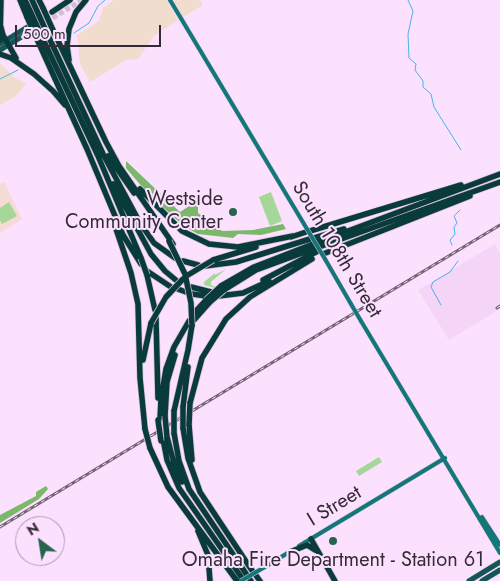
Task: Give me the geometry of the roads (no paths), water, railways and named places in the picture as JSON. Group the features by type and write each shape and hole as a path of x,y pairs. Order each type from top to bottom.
{"highway":[{"path":"0,0 0,24 4,42 23,66"},
{"path":"20,0 35,13"},
{"path":"25,0 35,13 98,156 147,273 155,310"},
{"path":"32,0 35,13 44,33 143,229 162,249 179,259 202,266 318,248 390,218 500,183"},
{"path":"35,13 39,0"},
{"path":"50,14 71,0"},
{"path":"79,88 68,56 67,40 73,18 86,0"},
{"path":"44,33 79,88 113,154 170,241 179,259 189,291 191,322 191,340 183,407 192,471 212,511 259,581"},
{"path":"44,33 75,122 102,188 126,242 141,261"},
{"path":"0,54 23,66 53,91 75,122"},
{"path":"92,130 116,169 170,241"},
{"path":"113,154 156,207 182,231 196,239 216,246 230,247 293,236"},
{"path":"98,156 151,254 164,271 183,280"},
{"path":"223,289 252,285 318,248 500,174"},
{"path":"141,397 144,352 151,323 162,302 183,280 213,260 473,181 486,180"},
{"path":"161,418 161,399 166,369 174,347 208,297 223,289 254,266 318,248 500,183"},
{"path":"102,188 131,273 138,304 141,397 145,429 150,448 164,480 204,543 209,566 208,581"},
{"path":"186,427 192,388 202,358 226,320 245,301 312,259 318,248"},
{"path":"219,296 252,289 312,259"},
{"path":"147,273 173,288 208,297"},
{"path":"156,318 161,418 167,460 187,501 240,580"},
{"path":"191,340 174,411 174,433 177,454 184,478 218,533"},
{"path":"164,439 183,483 251,581"},
{"path":"179,502 240,580"},
{"path":"311,539 335,581"},
{"path":"290,552 307,546 317,552"}],"main road":[{"name":"South 108th Street","path":"170,0 500,552"},
{"path":"0,50 4,42 30,29"},
{"name":"I Street","path":"240,580 290,552 445,458"},
{"name":"South 108th Street","path":"478,514 500,545"},
{"path":"469,581 500,562"},
{"path":"482,581 500,570"}],"waterway":[{"path":"74,33 89,23 98,6 105,0"},
{"path":"408,0 413,11 408,34 409,58 416,64 415,70 423,81 423,87 431,94 434,107 461,150"},
{"path":"0,79 18,70"},
{"path":"452,245 450,240 455,234 454,227 457,223 454,216 460,210"},
{"path":"441,305 431,287 433,282 450,272 458,261"}],"tunnel":[{"path":"40,26 82,0"}],"railway":[{"path":"0,527 500,225"}],"place":[{"name":"Westside Community Center","path":"233,212"},
{"name":"Omaha Fire Department - Station 61","path":"333,541"}]}
